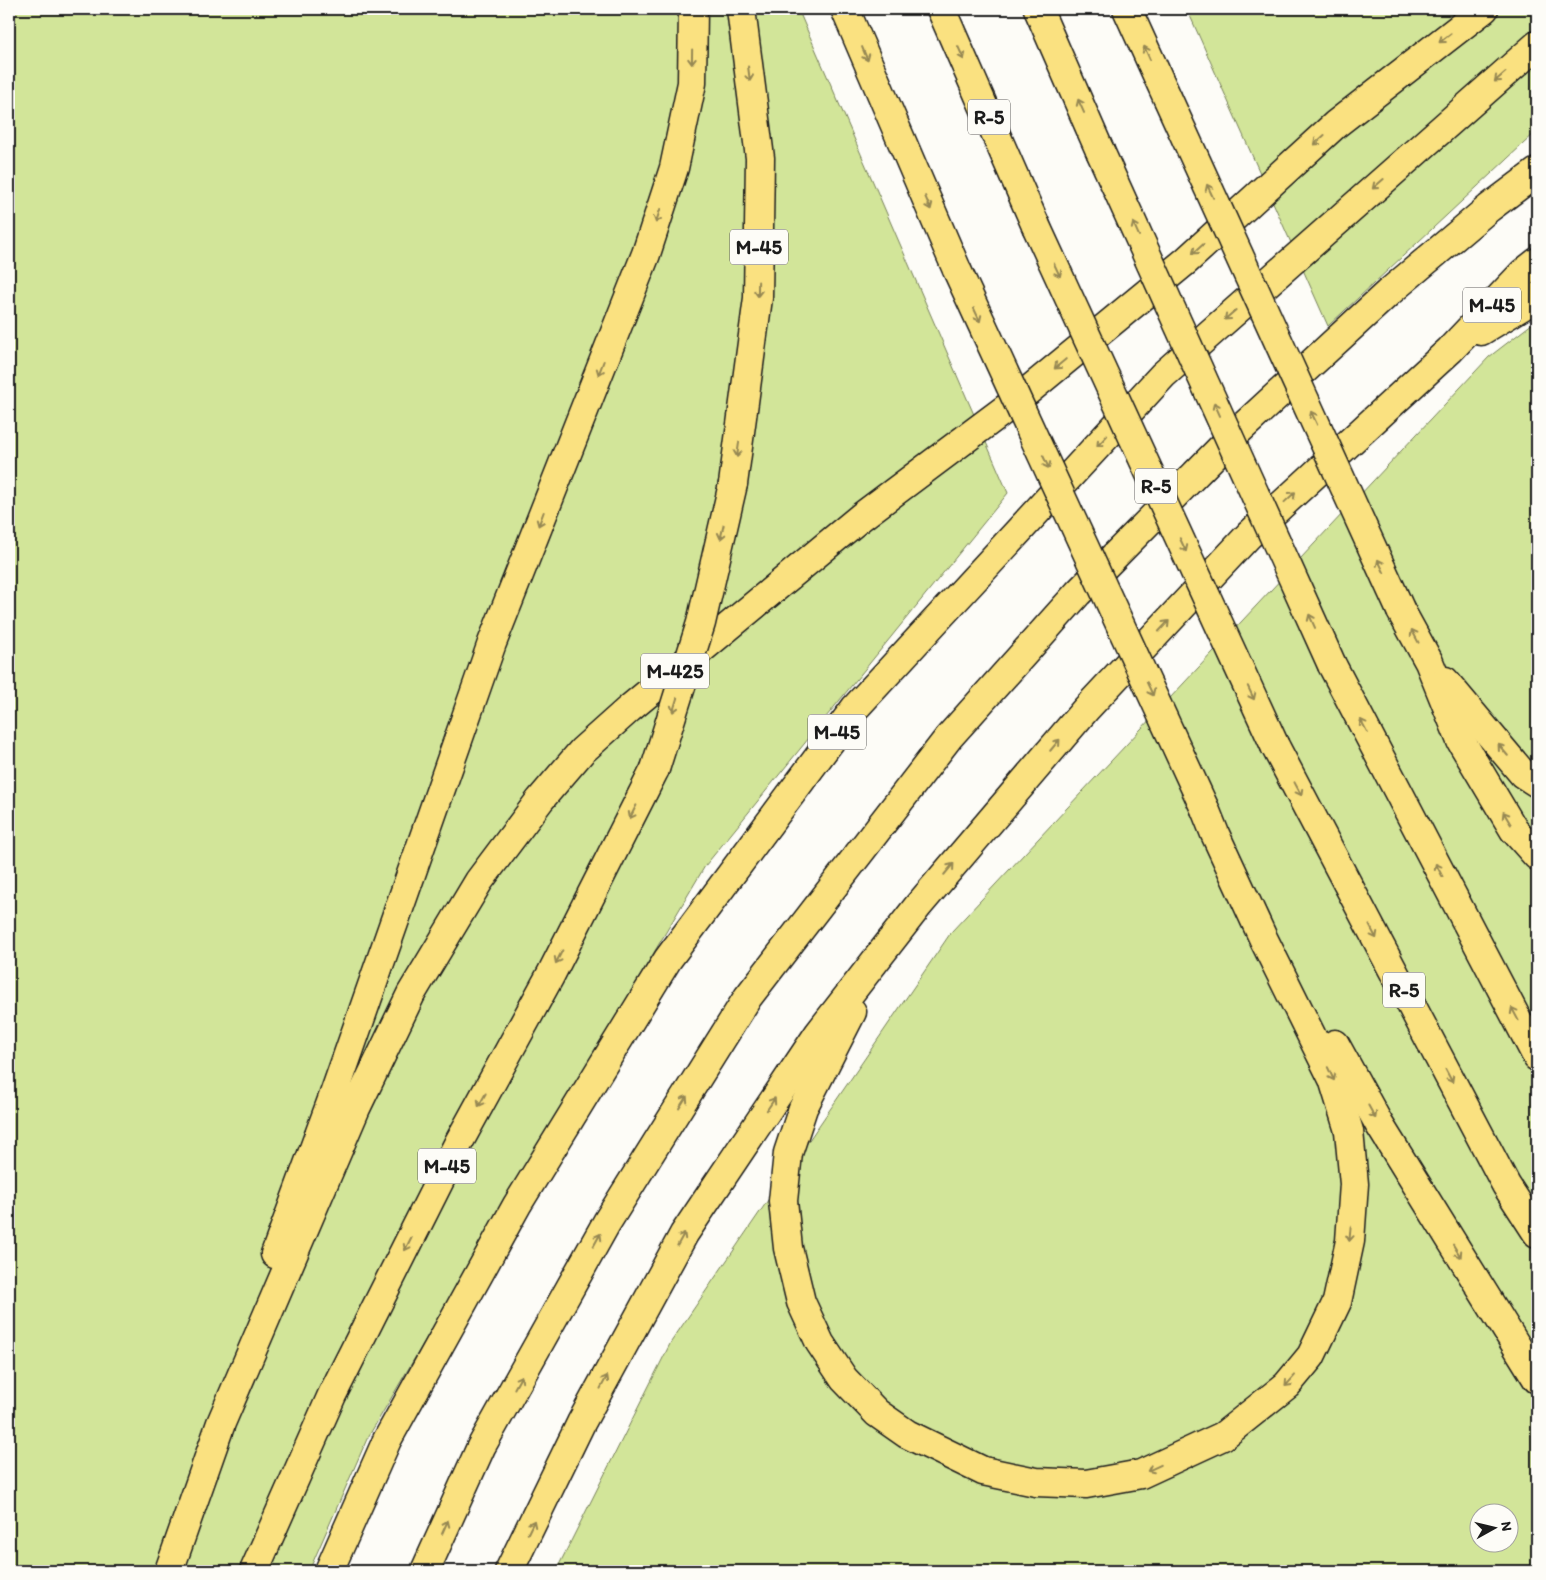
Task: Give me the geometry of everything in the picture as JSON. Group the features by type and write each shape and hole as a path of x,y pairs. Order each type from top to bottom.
{"highway":[{"name":"M-425","path":"169,1571 221,1423 278,1244 332,1097 492,643 646,254 674,168 692,83 693,9"},
{"name":"M-45","path":"254,1571 332,1394 459,1142 550,976 655,769 701,624 733,484 758,298 760,158 741,9"},
{"path":"845,9 957,270 1264,940 1334,1079 1349,1131 1354,1184 1350,1241 1337,1302 1311,1356 1287,1385 1223,1436 1141,1474 1086,1484 1036,1482 983,1471 907,1434 877,1413 844,1379 820,1343 800,1302 788,1248 783,1201 788,1154 802,1108 844,1025 918,906"},
{"name":"R-5","path":"941,9 1036,226 1275,746 1506,1185 1537,1232"},
{"path":"1038,9 1332,665 1537,1057"},
{"path":"1127,9 1401,611 1429,662 1461,741 1514,830 1537,856"},
{"name":"M-425","path":"221,1423 356,1108 411,994 479,881 540,800 582,751 629,709 861,517 1012,404 1186,261 1336,124 1484,9"},
{"name":"M-45","path":"329,1571 387,1440 517,1205 668,959 855,708 1163,375 1537,45"},
{"path":"425,1571 481,1446 612,1214 748,997 949,737 1078,593 1235,434 1388,293 1490,208 1537,172"},
{"name":"M-45","path":"509,1571 582,1423 684,1234 819,1033 918,906 1086,709 1249,535 1450,350 1523,273 1537,262"},
{"path":"1450,350 1537,297"},
{"path":"1429,662 1523,774 1537,783"},
{"path":"1205,809 1220,832 1379,1124 1537,1378"}],"green space":[{"path":"9,9 798,9 1008,493 705,866 367,1439 309,1571 9,1571"},
{"path":"1187,9 1537,9 1537,131 1328,326"},
{"path":"1537,320 1537,1571 556,1571 671,1342 952,931 1489,357"}]}
